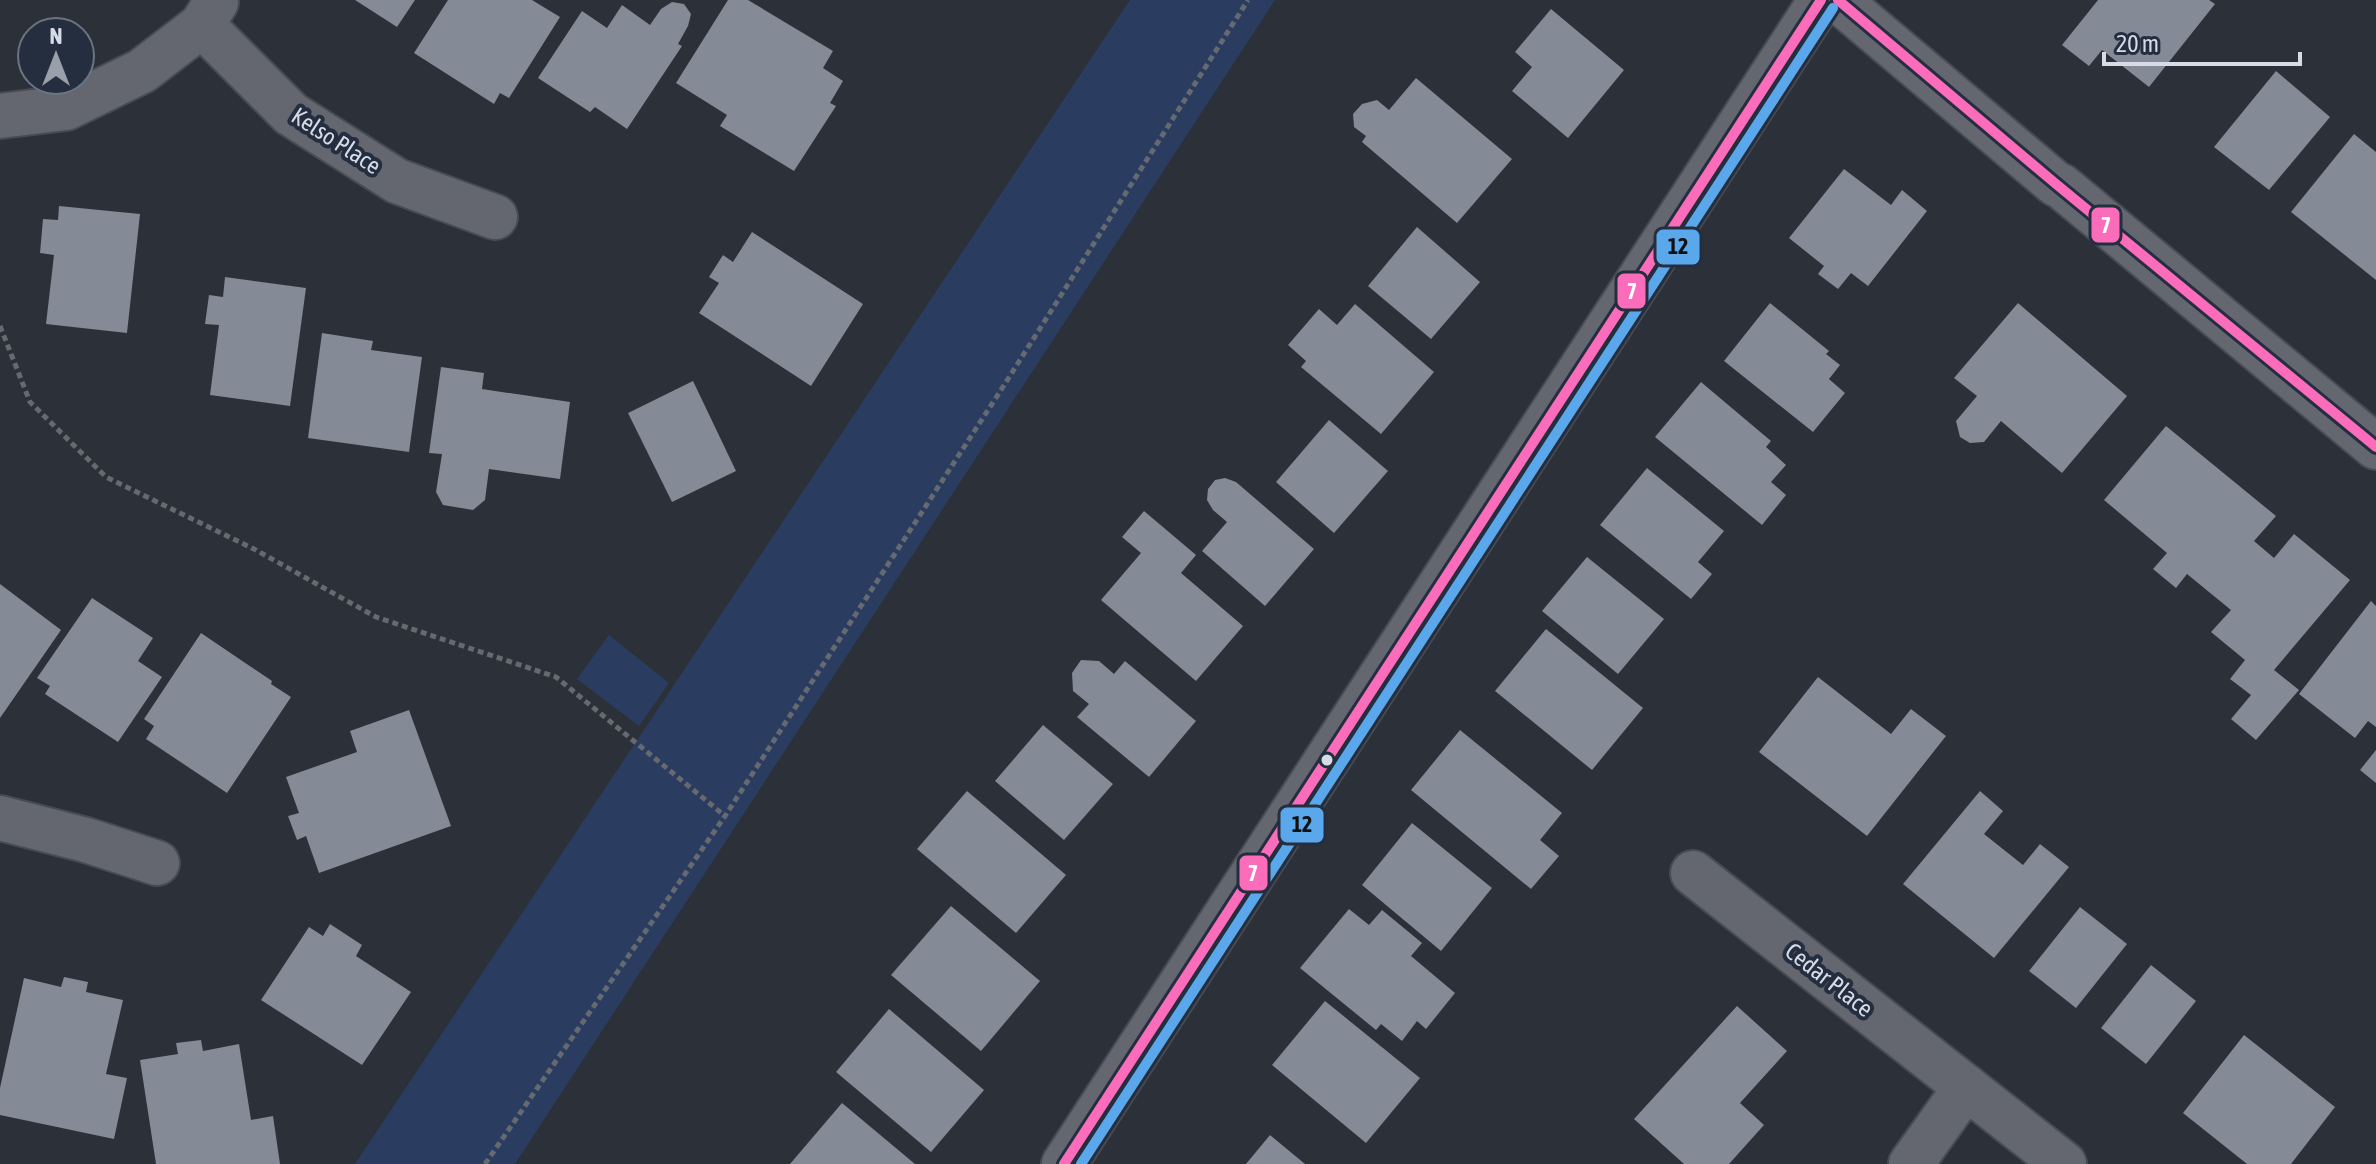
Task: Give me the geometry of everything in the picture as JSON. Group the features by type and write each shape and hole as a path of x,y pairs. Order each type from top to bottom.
{"street":[{"path":"1064,1164 1821,0"},
{"path":"1838,0 2376,447"},
{"path":"0,116 66,108 142,71 209,13"},
{"name":"Kelso Place","path":"209,13 291,114 397,181 495,217"},
{"path":"0,818 86,840 157,863"},
{"name":"Cedar Place","path":"1693,873 2064,1164"},
{"path":"1911,1164 1966,1087"}],"path":[{"path":"485,1164 725,816 1248,0"},
{"path":"0,326 30,402 106,477 254,549 376,617 556,677 725,816"}],"shaded area":[{"path":"1130,0 1275,0 515,1164 355,1164"},
{"path":"609,635 669,683 639,726 577,679"}],"building":[{"path":"355,0 415,0 397,27"},
{"path":"448,0 532,0 560,17 509,98 500,93 494,104 414,53"},
{"path":"728,0 748,0 833,51 823,68 843,81 830,103 836,106 794,171 720,126 727,115 676,83"},
{"path":"2098,0 2209,0 2215,4 2149,87 2102,50 2089,66 2062,45"},
{"path":"672,2 684,4 691,14 678,44 682,46 627,129 595,107 590,112 538,78 582,11 607,28 622,5 650,25 661,9"},
{"path":"1551,9 1624,70 1568,138 1512,91 1532,67 1515,52"},
{"path":"2276,71 2330,117 2269,190 2214,147"},
{"path":"1416,78 1512,159 1457,223 1362,142 1366,136 1354,127 1353,114 1362,104 1377,100 1389,110"},
{"path":"2354,134 2376,152 2376,280 2291,212"},
{"path":"1844,169 1891,205 1902,190 1927,211 1868,286 1851,273 1838,289 1818,274 1824,266 1789,238"},
{"path":"59,206 140,214 127,333 46,324 54,255 40,253 43,219 58,220"},
{"path":"1417,227 1480,282 1431,339 1368,286"},
{"path":"752,232 863,304 811,386 699,313 719,283 709,277 723,255 733,262"},
{"path":"225,277 306,288 290,406 210,395 219,325 205,324 209,295 223,297"},
{"path":"1770,303 1829,351 1826,354 1840,365 1829,379 1845,393 1813,432 1724,361"},
{"path":"2018,303 2127,396 2062,473 2001,421 1984,442 1970,443 1960,437 1956,421 1977,396 1954,378"},
{"path":"1355,304 1434,372 1381,434 1301,367 1306,361 1288,345 1319,309 1337,325"},
{"path":"322,333 373,341 371,350 422,357 409,452 308,438"},
{"path":"441,367 484,373 482,389 570,402 560,479 489,469 485,500 473,510 443,505 436,492 442,454 429,453"},
{"path":"693,381 736,471 672,502 628,413"},
{"path":"1701,382 1771,441 1766,447 1786,465 1771,482 1786,495 1762,525 1655,437"},
{"path":"1329,420 1388,471 1334,533 1276,482"},
{"path":"2166,426 2276,516 2254,541 2274,558 2294,534 2350,580 2274,670 2299,690 2256,740 2231,719 2251,695 2230,679 2245,660 2211,632 2231,610 2187,574 2176,588 2153,569 2167,553 2104,500"},
{"path":"1647,468 1724,531 1698,562 1712,574 1691,599 1600,525"},
{"path":"1225,478 1236,482 1314,549 1265,606 1202,551 1227,522 1207,500 1208,489 1215,480"},
{"path":"1144,511 1196,555 1181,573 1243,626 1196,681 1101,600 1141,553 1122,537"},
{"path":"1587,557 1664,619 1618,674 1542,611"},
{"path":"0,584 61,630 0,718"},
{"path":"92,598 153,638 138,661 162,677 118,742 45,694 50,686 37,678"},
{"path":"2371,601 2376,606 2376,727 2368,721 2355,738 2299,694"},
{"path":"1546,629 1643,708 1592,770 1495,691"},
{"path":"201,633 291,697 227,793 146,739 154,726 144,719"},
{"path":"1081,660 1099,661 1114,674 1125,661 1196,721 1149,777 1077,717 1089,704 1073,691 1072,673"},
{"path":"1818,677 1891,734 1911,709 1946,736 1867,836 1759,752"},
{"path":"409,710 451,826 319,873 306,836 297,840 288,816 299,813 286,777 357,752 350,731"},
{"path":"1043,725 1113,784 1064,840 995,781"},
{"path":"1460,730 1562,813 1540,840 1559,856 1531,889 1411,790"},
{"path":"2376,750 2376,783 2360,770"},
{"path":"967,791 1066,875 1016,933 917,849"},
{"path":"1980,791 2003,811 1984,834 2023,865 2040,844 2069,867 1994,958 1903,884"},
{"path":"1412,823 1492,888 1441,951 1362,885"},
{"path":"951,906 1040,981 981,1051 891,975"},
{"path":"2080,907 2127,944 2076,1008 2029,971"},
{"path":"1349,909 1369,925 1382,910 1422,943 1411,956 1455,993 1426,1029 1417,1021 1402,1041 1381,1024 1376,1030 1300,968"},
{"path":"330,924 362,945 356,956 411,992 362,1065 261,1000 309,927 323,936"},
{"path":"2151,965 2196,1001 2146,1064 2101,1028"},
{"path":"64,977 88,982 86,992 123,1000 106,1074 127,1078 114,1139 0,1115 0,1088 24,978 61,987"},
{"path":"1325,1001 1420,1078 1366,1143 1272,1065"},
{"path":"1737,1006 1787,1051 1740,1103 1764,1125 1729,1164 1684,1164 1634,1119"},
{"path":"889,1009 984,1090 931,1152 836,1072"},
{"path":"2244,1035 2335,1107 2291,1164 2247,1164 2183,1113"},
{"path":"201,1040 203,1051 239,1044 251,1120 273,1116 280,1164 156,1164 140,1060 178,1054 176,1043"},
{"path":"842,1103 915,1164 790,1164"},
{"path":"1270,1135 1305,1164 1246,1164"}],"transit line":[{"name":"7","path":"1064,1164 1821,0"},
{"name":"7","path":"1838,0 2376,447"},
{"name":"12","path":"1081,1164 1833,8"}]}
